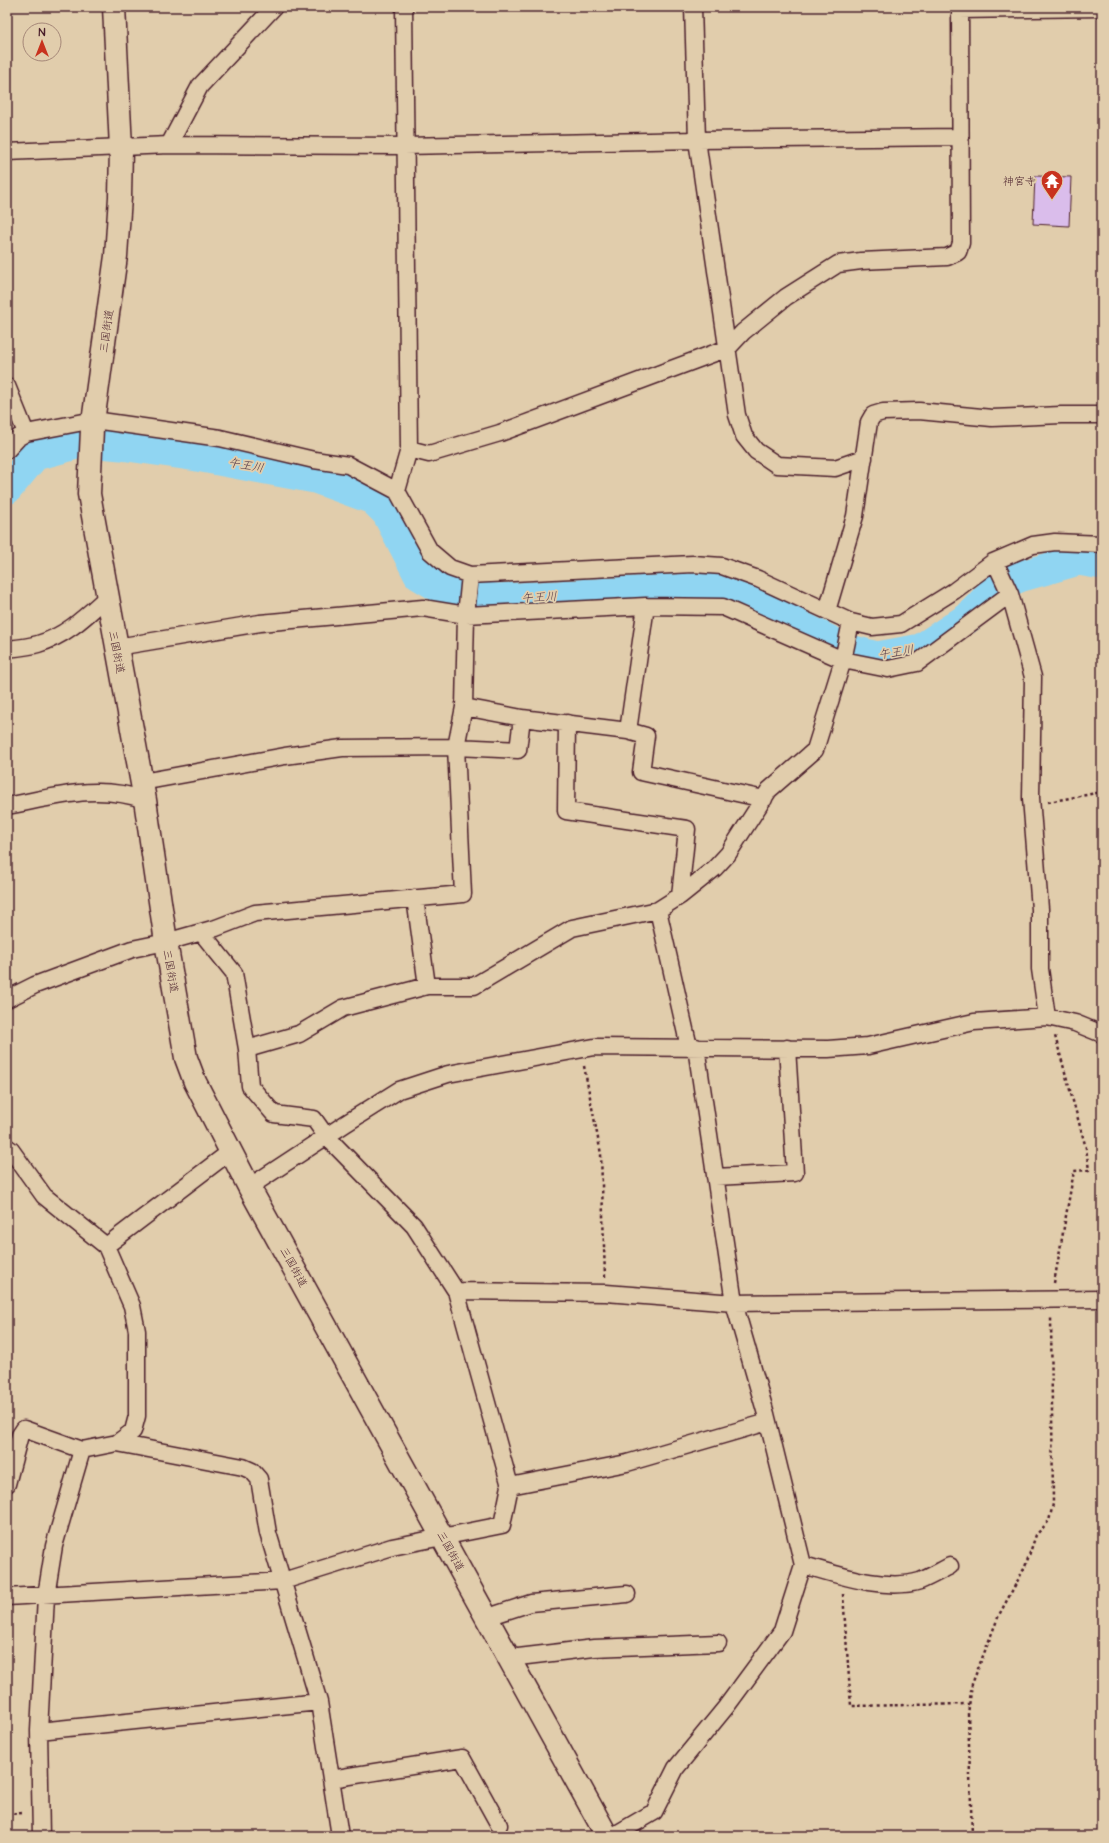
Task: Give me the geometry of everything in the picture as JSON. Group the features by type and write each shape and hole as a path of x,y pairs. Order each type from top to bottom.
{"street":[{"name":"三国街道","path":"114,7 121,148 116,256 93,424 89,494 116,647 144,791 166,942 186,1058 195,1082 250,1187 607,1836"},
{"path":"169,145 200,86 274,7"},
{"path":"397,490 408,449 404,146 404,7"},
{"path":"693,7 697,140 737,415 744,436 756,451 777,465 835,468 864,458"},
{"path":"408,449 429,454 500,433 728,348 743,332 786,297 838,264 860,261 947,257 958,252 961,243 960,9 1102,8"},
{"path":"7,152 169,145 404,146 697,140 960,137"},
{"path":"7,386 26,432"},
{"path":"827,611 855,516 869,422 872,415 883,412 919,411 992,418 1061,414 1102,415"},
{"path":"7,450 26,432 93,424 220,438 314,460 348,464 397,490 430,551 450,568 469,578 693,564 722,566 758,579 827,611 850,626 872,627 901,624 995,564 1032,545 1055,542 1102,544"},
{"path":"995,564 1010,594 1032,678 1032,806 1040,909 1040,969 1049,1018"},
{"path":"7,1000 35,985 132,949 166,942 202,932 256,913 463,894 456,747 464,707 466,615 469,578"},
{"path":"116,647 260,623 423,608 466,615 646,606 723,607 842,660 888,669 917,664 1010,594"},
{"path":"7,649 38,644 63,633 78,623 107,597"},
{"path":"628,731 646,606"},
{"path":"247,1049 299,1034 343,1008 428,986 474,986 572,928 658,910 680,896 715,868 728,854 769,790 815,750 842,660 850,626"},
{"path":"464,707 522,718 628,731 646,736 642,772 764,799"},
{"path":"7,806 75,793 94,791 144,791 285,756 342,748 456,747 518,750 522,718"},
{"path":"567,724 566,812 687,829 680,896"},
{"path":"414,898 428,986"},
{"path":"613,1836 654,1812 676,1768 726,1707 782,1631 803,1565 768,1422 734,1303 693,1047 658,910"},
{"path":"7,1597 46,1596 283,1581 392,1547 502,1525 510,1486 456,1290 414,1226 326,1136 314,1119 274,1114 250,1086 247,1049 234,973 202,932"},
{"path":"250,1187 326,1136 399,1090 448,1074 581,1049 594,1047 693,1047 828,1049 868,1046 974,1022 1049,1018 1075,1023 1102,1034"},
{"path":"715,1177 795,1173 787,1048"},
{"path":"7,1147 11,1150 44,1196 106,1246 132,1306 137,1331 137,1416 133,1431 117,1443"},
{"path":"106,1246 231,1151"},
{"path":"456,1290 606,1293 734,1303 1102,1299"},
{"path":"510,1486 627,1463 768,1422"},
{"path":"7,1484 20,1435 24,1429 82,1450 117,1443 243,1467 252,1471 259,1479 268,1533 319,1702 340,1836"},
{"path":"41,1836 39,1731 46,1596 54,1546 82,1450"},
{"path":"803,1565 868,1583 903,1583 919,1581 950,1566"},
{"path":"488,1618 531,1603 627,1594"},
{"path":"510,1658 594,1648 718,1643"},
{"path":"39,1731 319,1702"},
{"path":"331,1779 462,1758 499,1825"}],"path":[{"path":"1032,806 1102,792"},
{"path":"972,1836 968,1714 972,1684 999,1615 1025,1567 1036,1535 1049,1521 1053,1504 1051,1300 1074,1171 1089,1170 1086,1148 1049,1018"},
{"path":"581,1049 601,1154 606,1293"},
{"path":"841,1576 845,1607 851,1706 969,1704"}],"building":[{"name":"神宮寺","path":"1035,176 1071,177 1069,226 1033,224"}],"waterway":[{"name":"午王川","path":"7,489 35,455 80,443 121,445 197,456 315,478 373,499 387,513 419,575 448,594 497,599 710,588 765,608 846,649 877,657 921,649 968,618 998,586 1022,576 1078,560 1102,564"}],"place":[{"name":"神宮寺","path":"1052,200"}]}
